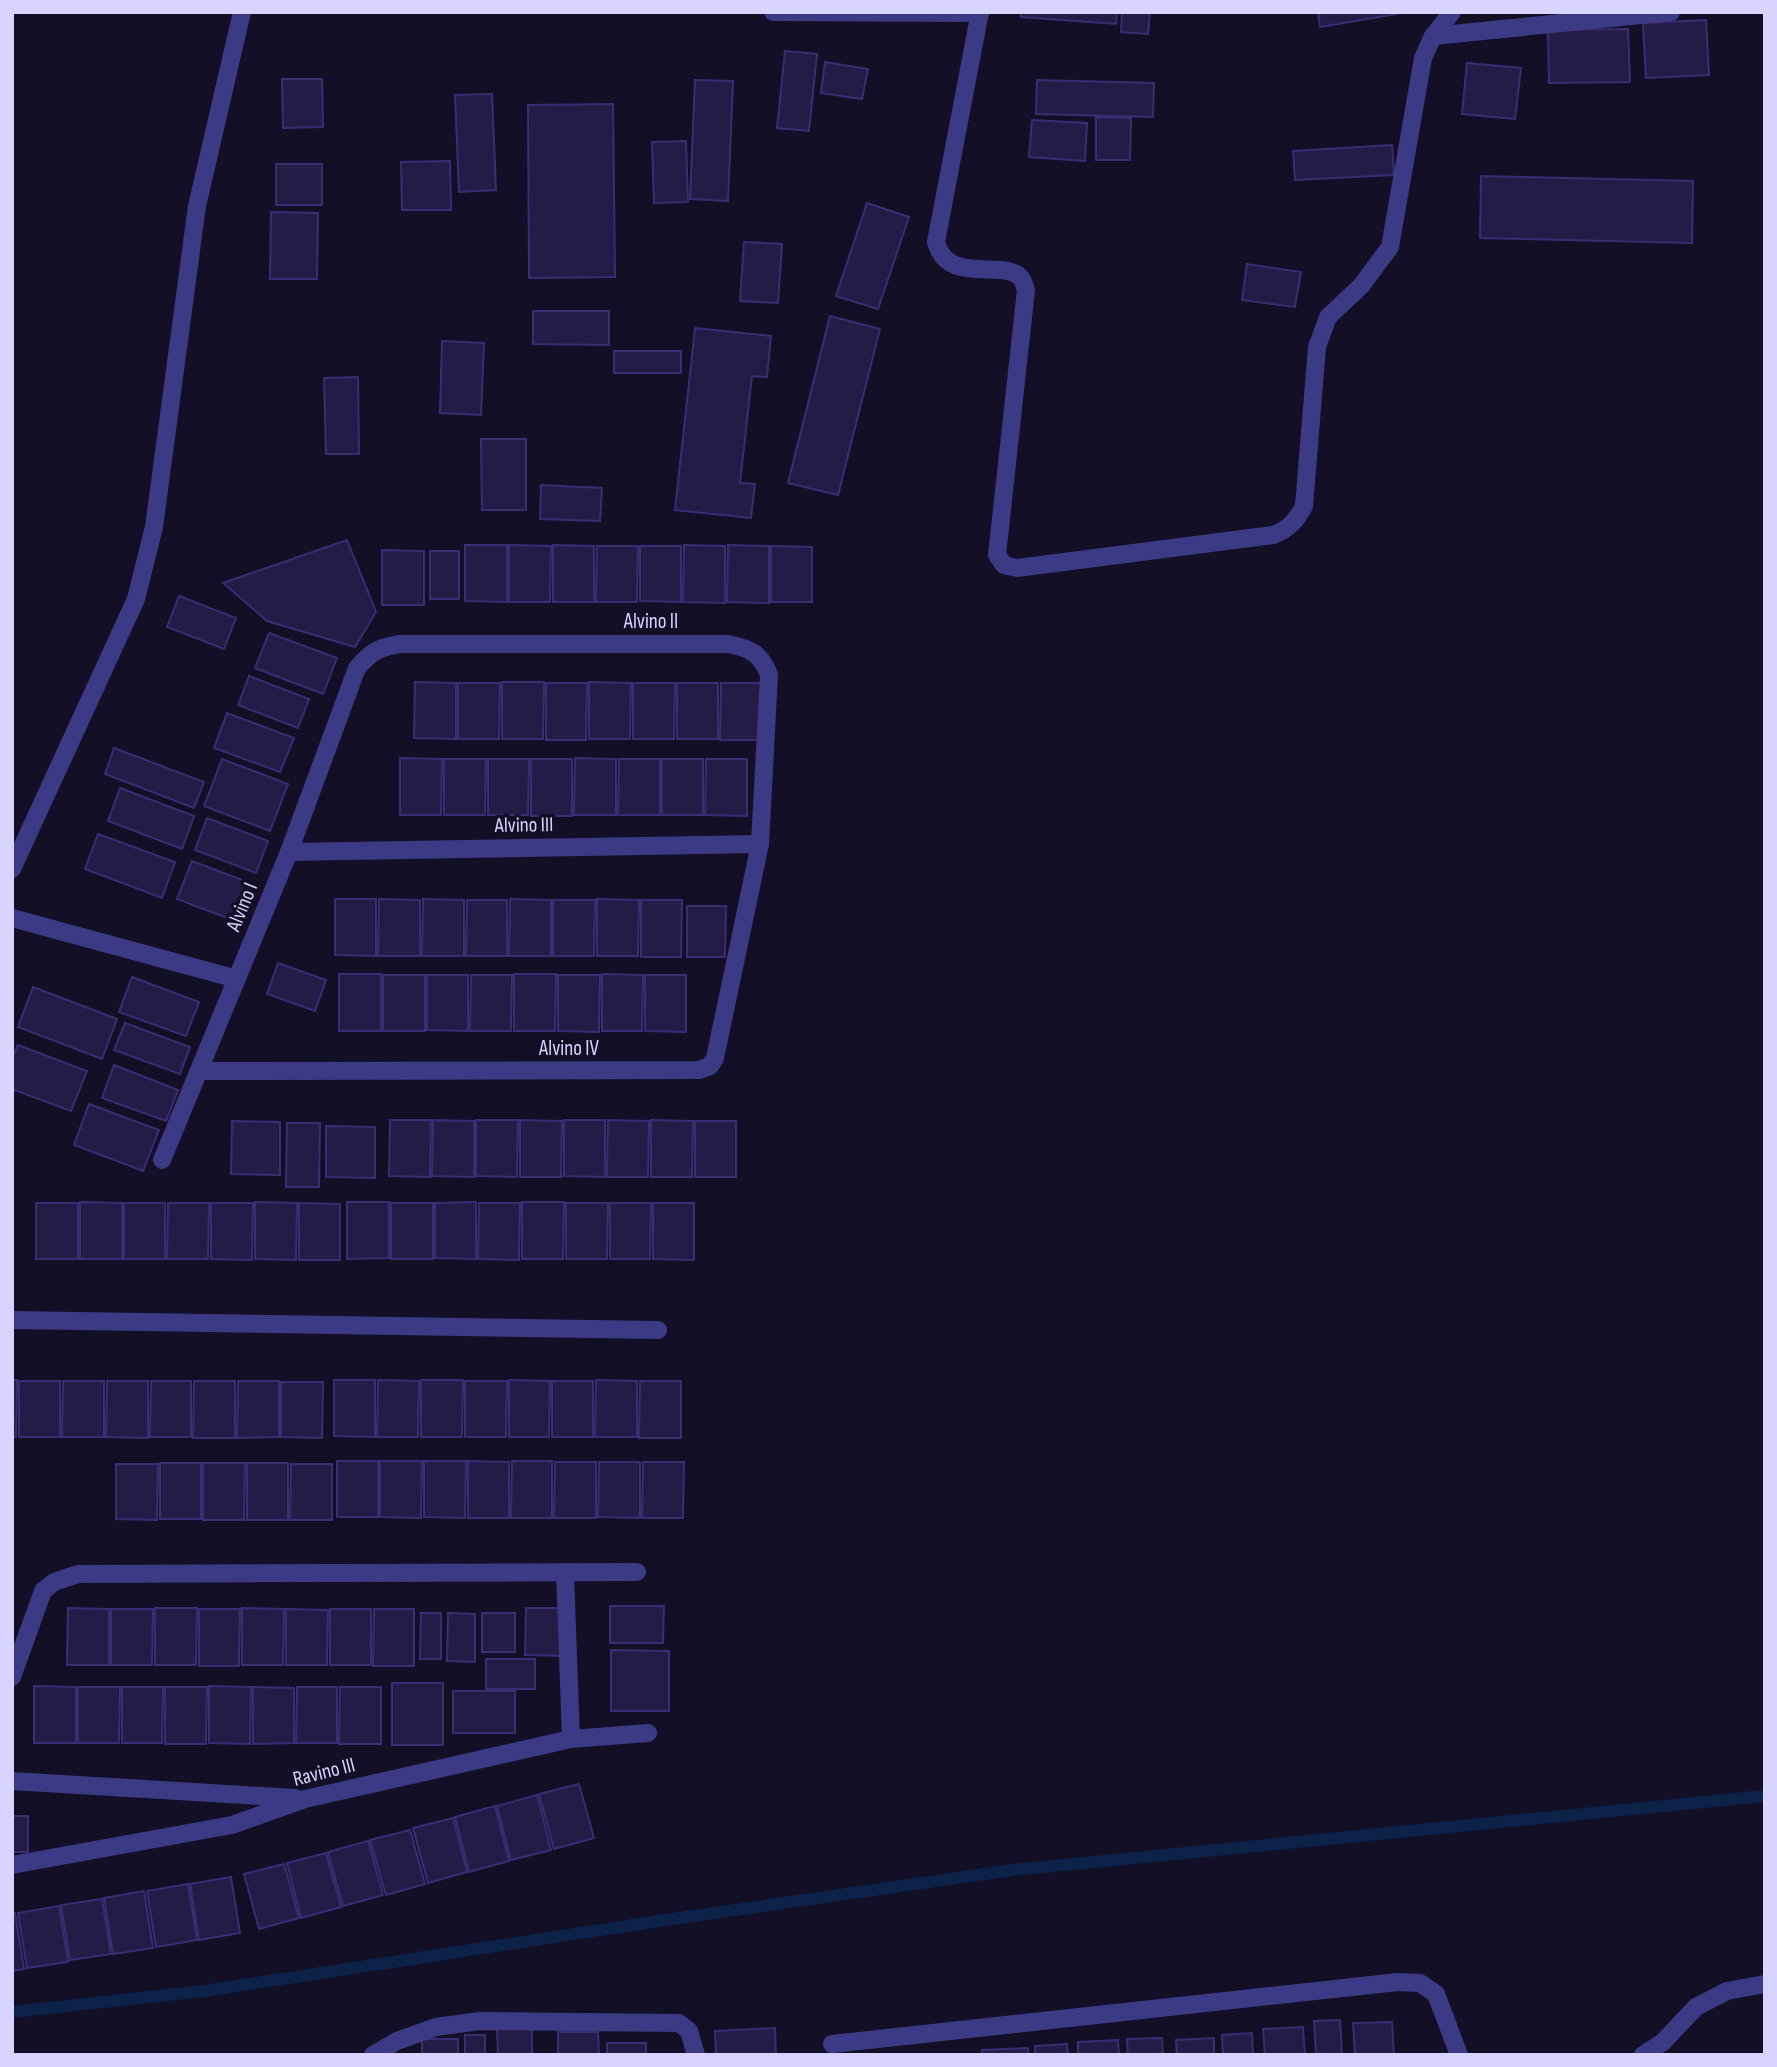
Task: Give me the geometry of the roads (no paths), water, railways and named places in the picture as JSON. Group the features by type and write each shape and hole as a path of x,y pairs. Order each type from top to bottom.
{"street":[{"path":"12,869 136,599 154,527 197,206 242,12"},
{"path":"773,12 980,13 936,242 946,259 966,269 1012,273 1022,279 1026,290 998,555 1004,565 1017,568 1273,536 1286,531 1296,521 1304,506 1317,348 1328,317 1361,286 1390,247 1423,58 1433,36 1452,12"},
{"path":"1433,36 1671,12"},
{"name":"Alvino II","path":"357,668 368,655 382,647 401,644 728,644 750,648 760,656 769,675 760,844"},
{"name":"Alvino I","path":"162,1160 289,852 357,668"},
{"name":"Alvino III","path":"289,852 760,844"},
{"name":"Alvino IV","path":"199,1071 699,1070 710,1066 715,1058 760,844"},
{"path":"12,918 237,979"},
{"path":"12,1320 658,1330"},
{"path":"12,1677 43,1591 54,1582 78,1574 637,1572"},
{"path":"565,1573 571,1739"},
{"name":"Ravino III","path":"12,1865 232,1825 305,1799 571,1739 648,1732"},
{"path":"12,1782 305,1799"},
{"path":"832,2044 1398,1982 1420,1983 1436,1994 1459,2055"},
{"path":"1643,2055 1664,2042 1696,2007 1727,1992 1765,1984"},
{"path":"373,2055 397,2041 436,2027 493,2021 679,2023 689,2031 696,2055"}],"waterway":[{"path":"12,2012 204,1991 1012,1870 1765,1796"}]}
